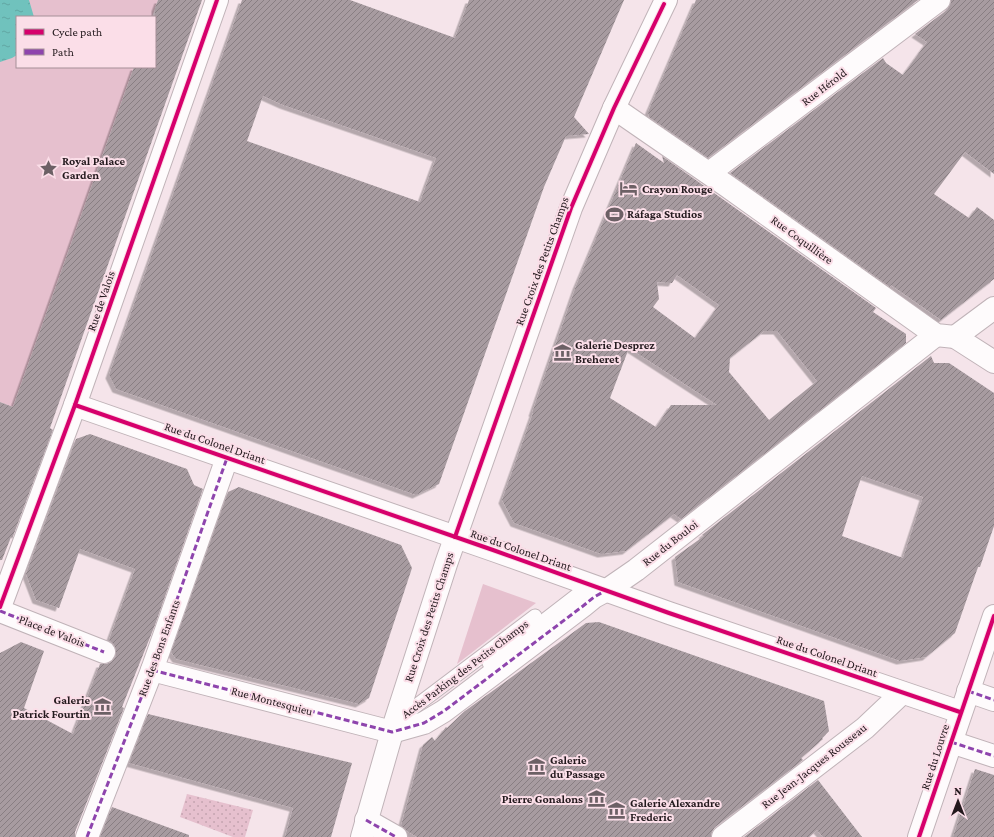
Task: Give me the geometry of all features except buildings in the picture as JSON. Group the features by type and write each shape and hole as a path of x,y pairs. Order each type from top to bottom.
{"street":[{"name":"Rue de Valois","path":"0,607 75,405 217,0"},
{"name":"Rue Hérold","path":"709,173 939,0"},
{"name":"Rue Croix des Petits Champs","path":"364,828 393,727 455,537 571,208 614,108 664,1"},
{"name":"Rue Coquillière","path":"614,108 946,336 994,362"},
{"name":"Rue du Bouloi","path":"393,727 424,723 444,711 583,606 594,597 599,587 636,570 946,336 994,308"},
{"name":"Rue du Colonel Driant","path":"75,405 599,587 669,613 960,712"},
{"name":"Rue des Bons Enfants","path":"87,837 152,670 227,458"},
{"name":"Place de Valois","path":"0,611 104,652"},
{"name":"Rue du Louvre","path":"919,837 960,712 994,616"},
{"name":"Rue Montesquieu","path":"152,670 393,727"},
{"path":"968,691 994,700"},
{"name":"Rue Jean-Jacques Rousseau","path":"723,837 865,728 902,693"},
{"path":"951,742 994,756"},
{"path":"364,828 396,837"}],"lane":[{"name":"Accès Parking des Petits Champs","path":"488,664 599,587"},
{"name":"Accès Parking des Petits Champs","path":"393,727 535,616"}],"shaded area":[{"name":"Royal Palace Garden","path":"0,0 158,0 152,16 16,16 16,68 134,68 13,407 0,402"},
{"path":"483,584 536,603 457,664"},
{"path":"187,794 253,810 245,837 233,837 180,817"}],"water":[{"path":"0,0 29,0 34,16 16,16 16,56 0,62"}],"marked path":[{"path":"87,837 152,670 227,458"},
{"path":"152,670 392,732 424,723 444,711 594,597 607,590"},
{"path":"0,611 104,652"},
{"path":"968,691 994,700"},
{"path":"951,742 994,756"},
{"path":"366,820 396,837"}],"cycle path":[{"path":"0,607 75,405 217,0"},
{"path":"455,537 571,208 614,108 664,4"},
{"path":"75,405 493,550 669,613 960,712"},
{"path":"919,837 994,616"}],"place":[{"name":"Royal Palace Garden","path":"49,168"},
{"name":"Crayon Rouge","path":"629,189"},
{"name":"Ráfaga Studios","path":"614,214"},
{"name":"Galerie Desprez Breheret","path":"562,352"},
{"name":"Galerie Patrick Fourtin","path":"103,707"},
{"name":"Galerie du Passage","path":"537,767"},
{"name":"Pierre Gonalons","path":"596,799"},
{"name":"Galerie Alexandre Frederic","path":"617,810"}]}
